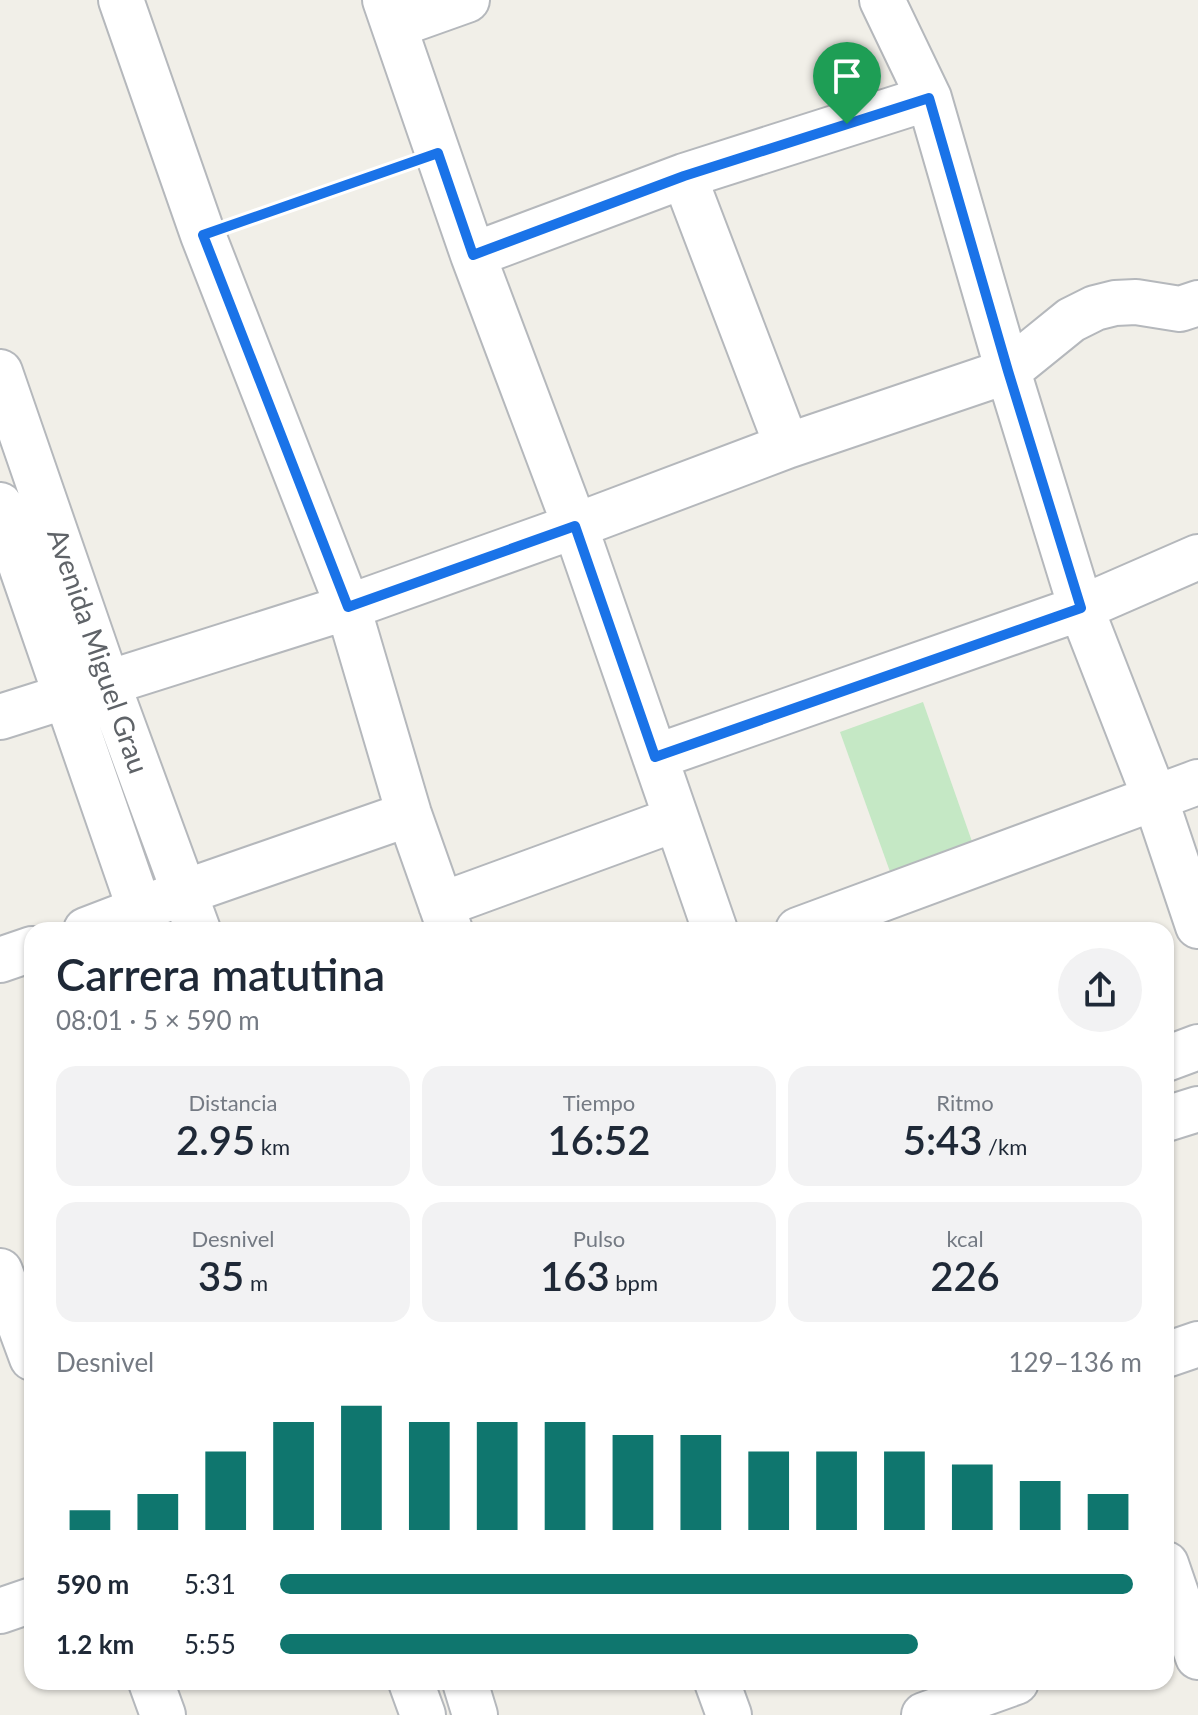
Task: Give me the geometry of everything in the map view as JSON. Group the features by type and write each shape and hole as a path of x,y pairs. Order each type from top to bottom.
{"street":[{"path":"121,0 203,235 348,607 409,814 445,918 676,819"},
{"path":"467,0 389,13 473,255 575,526 712,922"},
{"path":"882,0 929,98 1081,608 1155,798 1198,926"},
{"path":"473,255 684,176 929,98"},
{"path":"684,176 787,446"},
{"path":"0,717 348,607 787,446 1008,371 1071,320 1095,308 1136,302 1180,309 1198,303"},
{"name":"Avenida Miguel Grau","path":"0,372 13,447 107,682 192,911"},
{"name":"Avenida Miguel Grau","path":"0,505 144,920"},
{"path":"655,757 1081,608 1198,557"},
{"path":"820,922 1198,782"},
{"path":"144,920 192,911 409,814"},
{"path":"0,960 24,952"},
{"path":"1174,1056 1198,1047"},
{"path":"1174,1116 1198,1109"},
{"path":"0,1271 23,1353"},
{"path":"1174,1352 1198,1344"},
{"path":"1174,1589 1187,1630"},
{"path":"0,1611 24,1603"},
{"path":"154,1690 163,1715"},
{"path":"414,1690 423,1715"},
{"path":"467,1690 475,1715"},
{"path":"720,1690 729,1715"},
{"path":"924,1715 994,1690"}],"path":[{"path":"203,235 438,153"}],"green space":[{"path":"923,702 975,850 893,880 840,732"}],"route":[{"path":"929,98 1081,608 655,757 575,526 348,607 203,235 438,153 473,255 684,176 847,124 929,98"}]}
